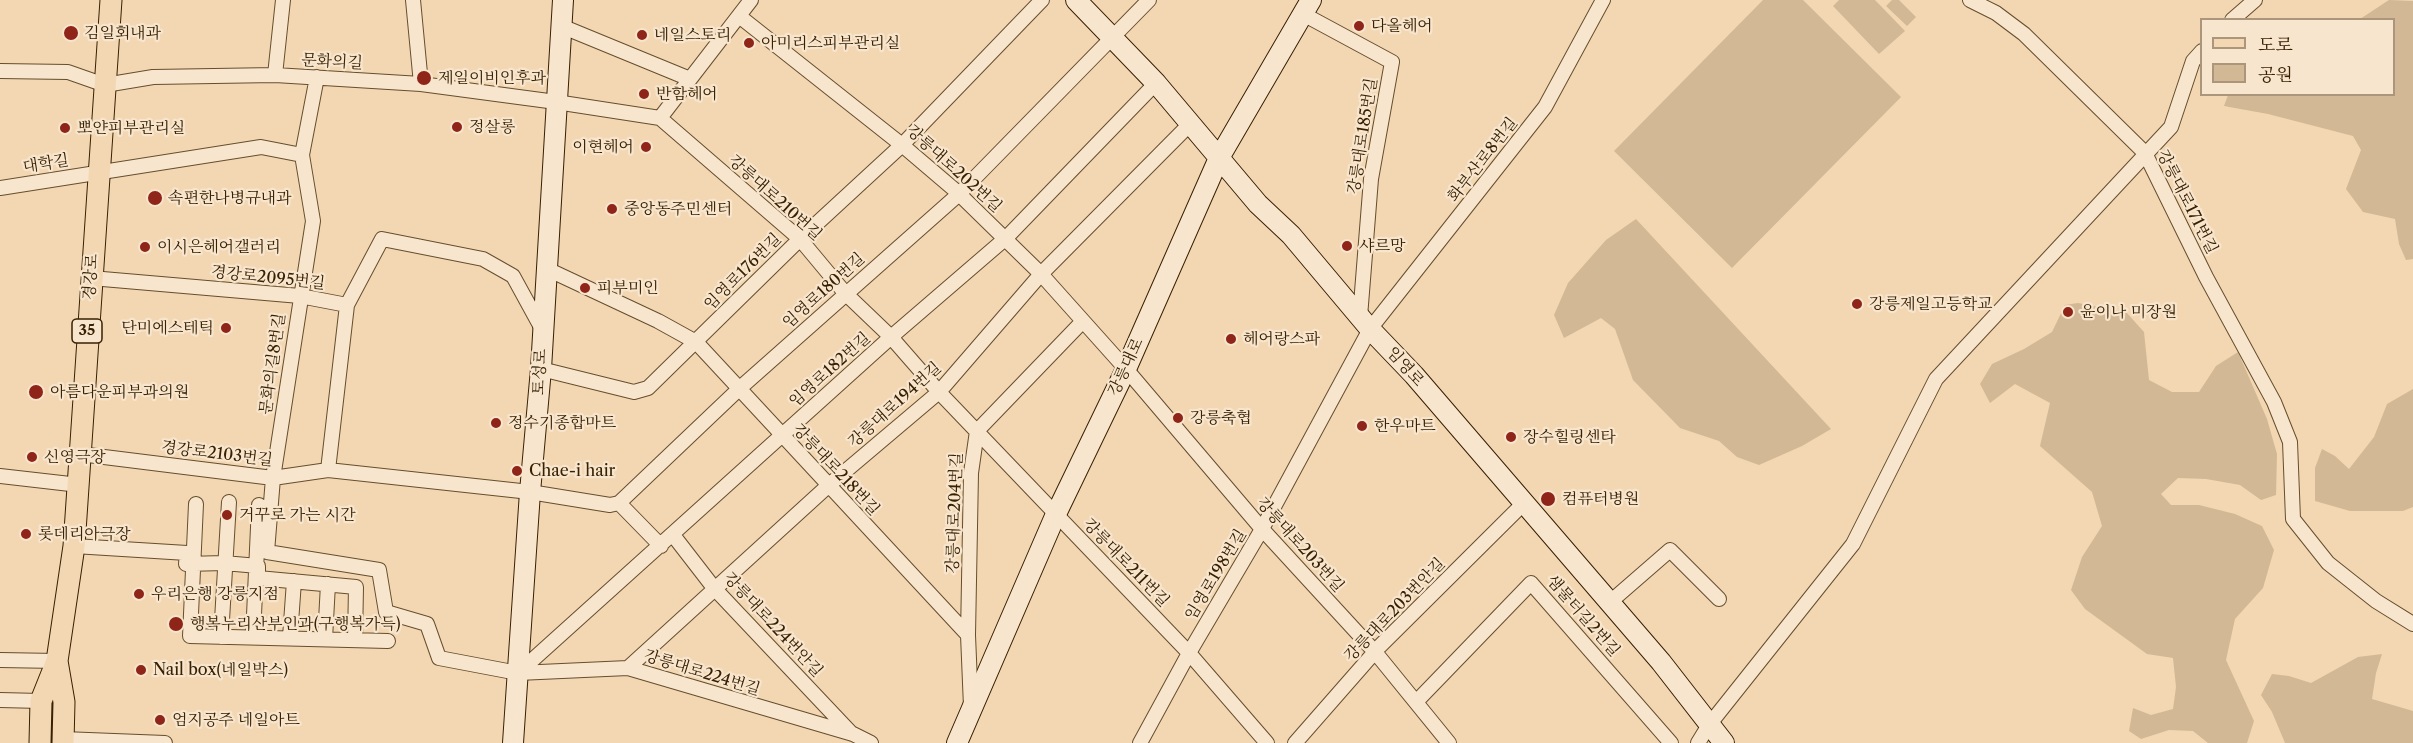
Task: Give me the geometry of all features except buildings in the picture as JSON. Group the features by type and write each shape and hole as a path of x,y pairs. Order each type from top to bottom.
{"main road":[{"name":"경강로","path":"40,743 41,701 57,661 74,546 111,0"},
{"name":"경강로","path":"57,661 64,702 63,741"}],"street":[{"path":"275,75 283,0"},
{"path":"413,0 421,84"},
{"name":"토성로","path":"513,743 530,492 542,369 542,329 563,0"},
{"path":"556,102 660,118 751,0"},
{"name":"임영로176번길","path":"542,369 634,392 648,388 800,239 902,145 1042,0"},
{"name":"임영로","path":"1076,0 1156,83 1258,204 1291,235 1365,323 1414,375 1661,662 1724,743"},
{"name":"임영로180번길","path":"619,503 740,388 959,194 1149,0"},
{"name":"강릉대로171번길","path":"1970,0 1996,13 2024,34 2145,153 2206,278 2274,402 2290,442 2294,519 2307,539 2328,563 2376,601 2413,624"},
{"path":"2234,18 2256,0"},
{"name":"화부산로8번길","path":"1365,323 1545,107 1598,3"},
{"name":"강릉대로185번길","path":"1304,5 1392,62 1371,179 1365,323"},
{"name":"강릉대로","path":"957,743 1056,514 1126,369 1219,158 1304,5"},
{"name":"강릉대로202번길","path":"739,16 902,145 959,194 1041,274 1126,369"},
{"path":"561,26 690,79"},
{"path":"1698,743 1709,725 1853,544 1936,379 2171,127 2193,61 2200,53"},
{"path":"0,71 68,72 105,85"},
{"name":"문화의길","path":"105,85 153,77 275,75 421,84 556,102"},
{"name":"문화의길8번길","path":"317,77 302,155 313,221 273,478 267,552 379,570 386,612 427,624 439,658 518,673"},
{"name":"임영로182번길","path":"518,673 891,337 1006,238 1156,83"},
{"name":"강릉대로210번길","path":"660,118 800,239 845,293 891,337 939,392 1056,514"},
{"name":"강릉대로194번길","path":"628,668 829,485 939,392 1041,274 1191,123"},
{"name":"대학길","path":"0,188 261,147 302,155"},
{"path":"328,470 347,305 382,239 483,259 513,276 542,329"},
{"name":"강릉대로218번길","path":"547,269 658,321 696,342 968,635"},
{"name":"경강로2095번길","path":"91,278 300,296 347,305"},
{"name":"강릉대로204번길","path":"971,713 968,635 971,473 976,431 1083,321"},
{"name":"임영로198번길","path":"1140,743 1189,653 1262,529 1365,323"},
{"name":"강릉대로203번길","path":"1126,369 1262,529 1375,652 1416,702 1440,740"},
{"name":"경강로2103번길","path":"80,454 273,478 328,470 530,492"},
{"path":"0,476 79,485"},
{"path":"530,492 610,506 619,503 661,546"},
{"path":"221,637 229,502"},
{"path":"196,504 190,636 388,641"},
{"name":"강릉대로203번안길","path":"1295,743 1375,652 1523,504"},
{"path":"253,637 259,505"},
{"name":"강릉대로211번길","path":"1056,514 1189,653 1267,743"},
{"name":"강릉대로224번안길","path":"673,535 714,588 853,734"},
{"path":"74,546 187,553 186,564 224,563 256,566"},
{"path":"1610,603 1670,550 1719,599"},
{"path":"256,566 258,566 258,578 357,587 355,640"},
{"path":"290,637 294,581"},
{"name":"샘물터길2번길","path":"1416,702 1532,582 1671,743"},
{"path":"325,639 328,584"},
{"path":"0,660 57,661"},
{"name":"강릉대로224번길","path":"518,673 628,668 853,734 871,743"},
{"path":"0,700 41,701"},
{"path":"63,741 165,743"}],"green space":[{"path":"1763,0 1803,0 1901,97 1732,268 1614,151"},
{"path":"1839,0 1875,0 1905,31 1879,54 1833,6"},
{"path":"1892,0 1899,0 1916,17 1907,26 1886,6"},
{"path":"2389,0 2413,1 2413,259 2406,260 2399,244 2395,219 2363,212 2346,189 2361,150 2353,136 2268,114 2224,106 2228,96 2395,96 2395,18 2362,18"},
{"path":"1636,219 1831,429 1802,446 1759,465 1737,457 1719,441 1680,428 1633,380 1615,329 1601,318 1564,338 1554,315 1568,283 1606,240"},
{"path":"2078,303 2126,312 2144,332 2149,380 2172,392 2199,392 2216,366 2238,352 2267,419 2277,454 2276,495 2261,500 2240,485 2206,479 2178,478 2161,494 2171,505 2199,505 2235,514 2262,526 2274,550 2263,588 2235,619 2226,660 2254,721 2247,743 2208,743 2193,731 2169,730 2141,739 2129,731 2133,708 2151,715 2173,709 2176,687 2173,658 2147,654 2085,609 2071,590 2082,557 2102,526 2092,492 2040,446 2050,403 2015,384 1990,403 1980,384 1992,364 2024,349 2052,332 2065,305"},
{"path":"2413,389 2413,507 2403,511 2350,511 2315,501 2315,468 2322,449 2335,456 2349,469 2374,437 2387,404"},
{"path":"2382,654 2372,699 2413,711 2413,743 2285,743 2272,712 2261,695 2272,674 2289,676 2311,683 2358,657"}],"place":[{"name":"다올헤어","path":"1359,26"},
{"name":"김일회내과","path":"71,33"},
{"name":"네일스토리","path":"642,35"},
{"name":"아미리스피부관리실","path":"749,43"},
{"name":"제일이비인후과","path":"424,78"},
{"name":"반함헤어","path":"644,94"},
{"name":"정살롱","path":"457,127"},
{"name":"뽀얀피부관리실","path":"65,128"},
{"name":"이현헤어","path":"646,147"},
{"name":"속편한나병규내과","path":"155,198"},
{"name":"중앙동주민센터","path":"612,209"},
{"name":"샤르망","path":"1347,246"},
{"name":"이시은헤어갤러리","path":"145,247"},
{"name":"피부미인","path":"585,288"},
{"name":"강릉제일고등학교","path":"1857,304"},
{"name":"윤이나 미장원","path":"2068,312"},
{"name":"단미에스테틱","path":"226,328"},
{"name":"헤어랑스파","path":"1231,339"},
{"name":"아름다운피부과의원","path":"36,392"},
{"name":"강릉축협","path":"1178,418"},
{"name":"정수기종합마트","path":"496,423"},
{"name":"한우마트","path":"1362,426"},
{"name":"장수힐링센타","path":"1511,437"},
{"name":"신영극장","path":"32,457"},
{"name":"Chae-i hair","path":"517,471"},
{"name":"컴퓨터병원","path":"1548,499"},
{"name":"거꾸로 가는 시간","path":"227,515"},
{"name":"롯데리아극장","path":"26,534"},
{"name":"우리은행 강릉지점","path":"139,594"},
{"name":"행복누리산부인과(구행복가득)","path":"176,624"},
{"name":"Nail box(네일박스)","path":"141,670"},
{"name":"엄지공주 네일아트","path":"160,720"}]}
